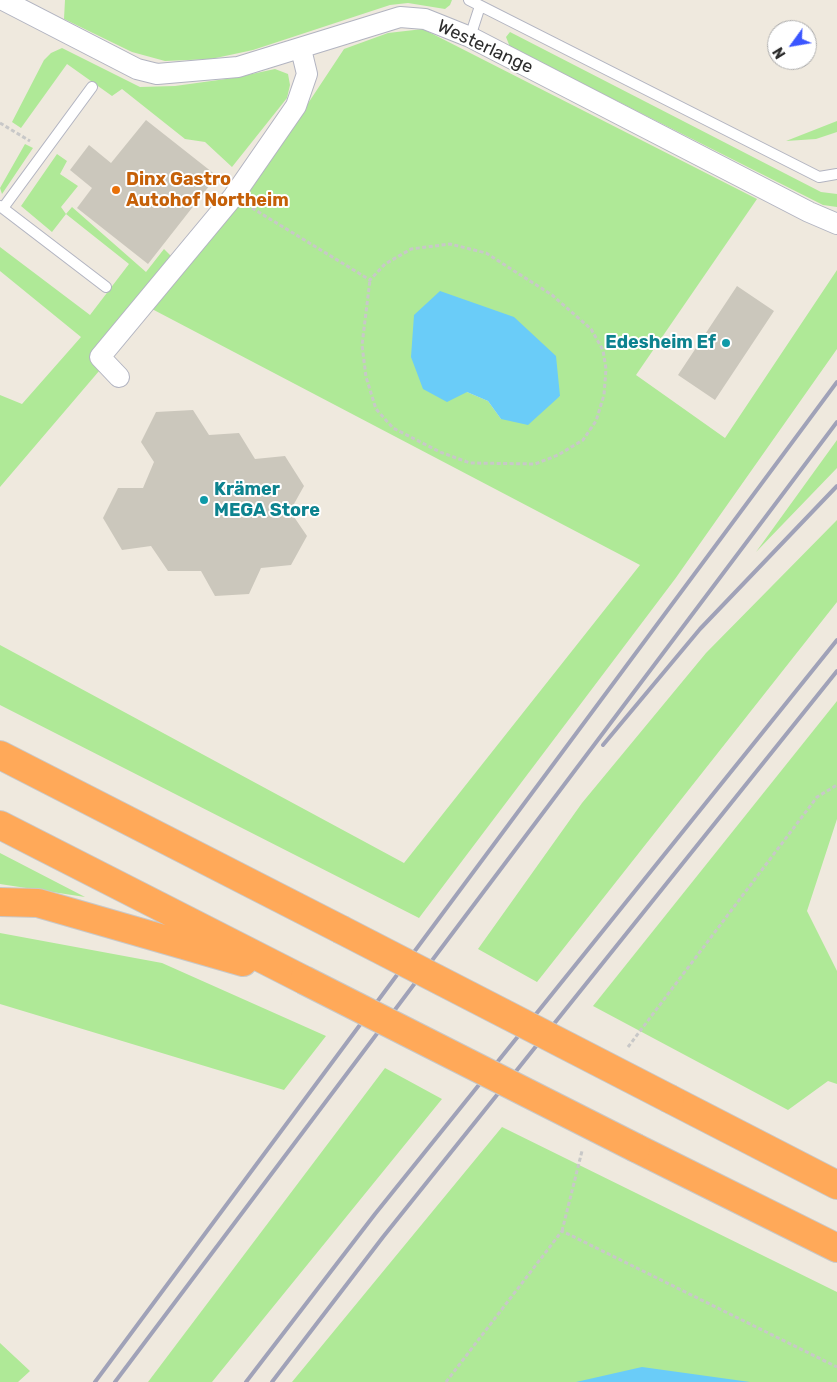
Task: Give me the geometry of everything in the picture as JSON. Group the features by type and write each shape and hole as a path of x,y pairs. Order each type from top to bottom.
{"highway":[{"path":"0,755 837,1185"},
{"path":"0,825 837,1248"},
{"path":"0,902 38,903 304,980"}],"street":[{"name":"Westerlange","path":"15,3 137,70 157,74 238,67 400,17 425,19 470,37 809,212 837,224"},
{"path":"119,377 100,357 233,197 296,106 307,74 301,49"}],"lane":[{"path":"469,0 819,177 837,174"},
{"path":"470,37 480,6"},
{"path":"92,87 2,207 106,287"}],"path":[{"path":"0,123 46,150"},
{"path":"233,197 370,280"},
{"path":"450,244 486,253 552,295 591,329 602,350 606,369 604,394 596,421 583,440 558,456 535,464 470,463 440,452 392,428 376,409 366,377 362,345 370,280 385,264 411,249 450,244"},
{"path":"622,1054 818,797 837,785"},
{"path":"446,1382 562,1230 584,1143"},
{"path":"562,1230 837,1367"}],"green space":[{"path":"65,0 452,0 445,9 408,3 390,5 253,50 211,59 165,61 132,52 64,19"},
{"path":"423,29 757,199 636,375 725,438 837,270 837,349 675,579 419,918 0,705 0,645 404,863 640,565 152,309 0,487 0,395 22,404 81,337 0,271 0,247 90,315 129,264 66,214 72,207 146,272 164,249 185,270 248,194 344,49 388,33","holes":["467,392 560,396 501,419 488,401"]},
{"path":"510,32 821,192 837,194 837,207 823,205 510,47 506,37"},
{"path":"62,48 140,87 175,86 233,78 275,69 288,74 290,85 287,98 232,167 205,142 185,139 122,89 112,96 67,64 21,128 12,122 44,60 51,53"},
{"path":"837,121 837,132 816,139 786,141"},
{"path":"25,144 33,148 2,194 0,188"},
{"path":"57,154 67,161 60,174 78,186 61,207 66,214 52,232 21,206"},
{"path":"837,440 837,468 756,552"},
{"path":"837,520 837,602 537,982 478,949 582,803 706,653"},
{"path":"837,701 837,819 807,911 837,971 837,1084 828,1081 788,1110 593,1006"},
{"path":"0,853 85,897 0,884"},
{"path":"0,933 162,963 326,1036 284,1090 0,1004"},
{"path":"385,1068 442,1099 212,1382 148,1382"},
{"path":"502,1127 837,1292 837,1382 292,1382"},
{"path":"0,1343 30,1371 18,1382 0,1382"}],"water":[{"path":"440,291 514,317 556,356 560,396 528,425 501,419 488,401 467,392 447,402 423,389 411,357 414,315"},
{"path":"642,1367 750,1382 576,1382"}],"building":[{"path":"146,120 217,176 148,264 77,208 92,188 70,170 89,145 111,163"},
{"name":"Edesheim Ef","path":"737,286 774,311 715,400 678,375"},
{"name":"Krämer MEGA Store","path":"193,410 209,435 239,433 255,459 285,456 304,486 290,511 307,536 291,565 261,568 249,594 215,596 201,571 168,571 151,546 122,550 103,518 118,488 143,488 154,462 141,442 156,412"}],"railway":[{"path":"95,1382 837,382"},
{"path":"115,1382 837,422"},
{"path":"603,745 700,629 837,486"},
{"path":"246,1382 375,1214 837,640"},
{"path":"272,1382 383,1237 837,671"}],"place":[{"name":"Dinx Gastro Autohof Northeim","path":"116,190"},
{"name":"Edesheim Ef","path":"726,343"},
{"name":"Krämer MEGA Store","path":"204,500"}]}
